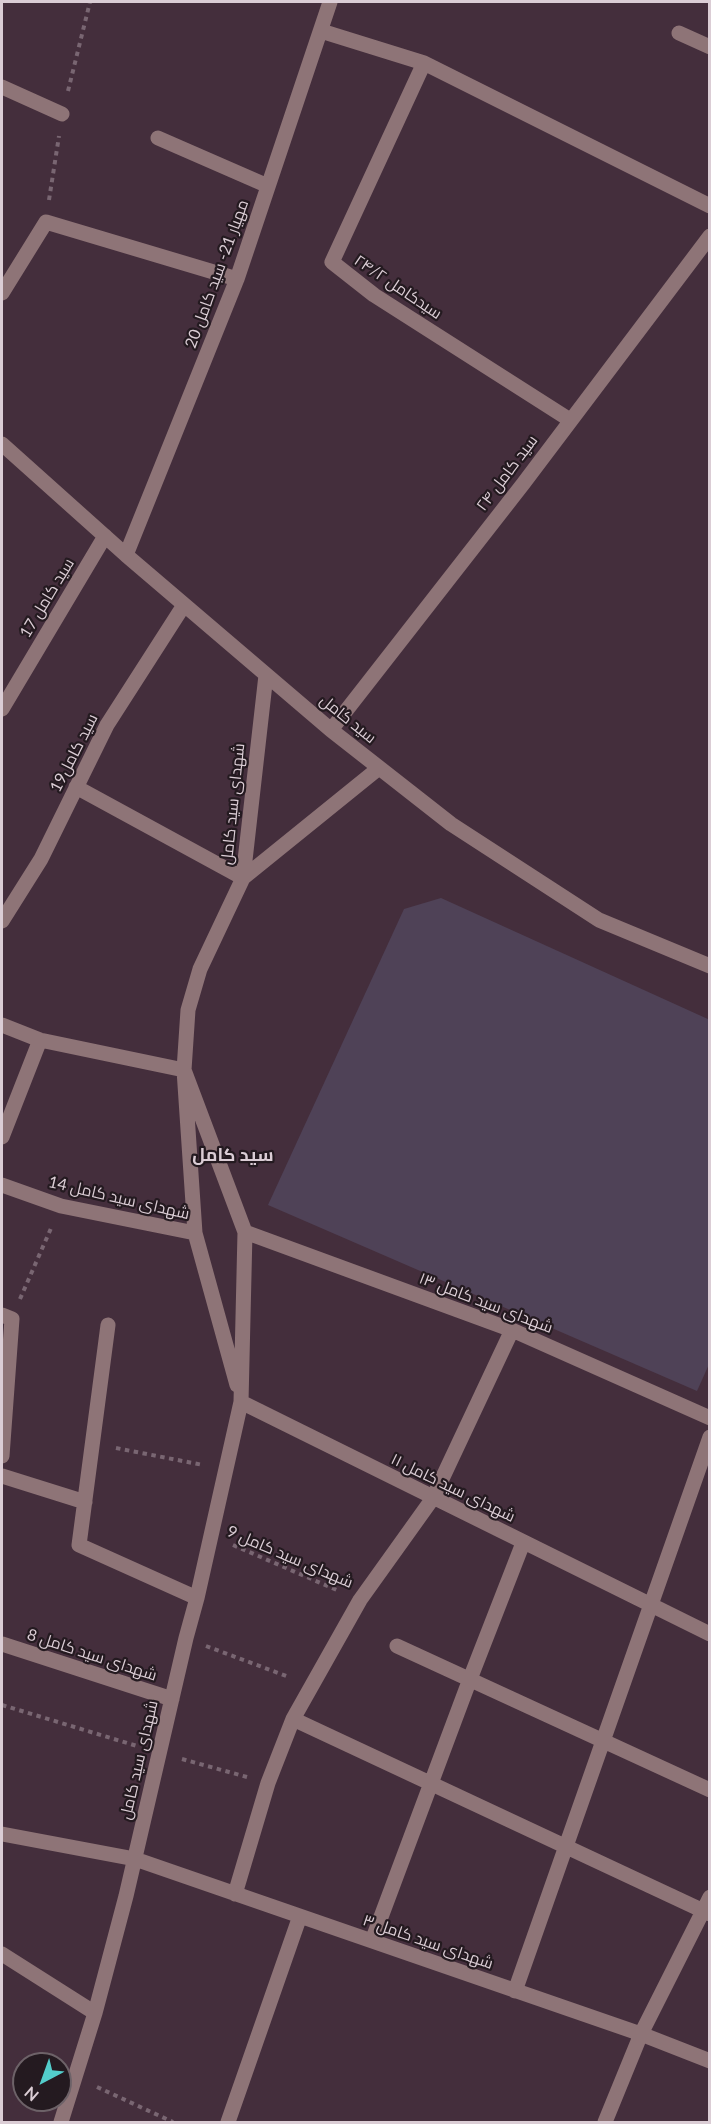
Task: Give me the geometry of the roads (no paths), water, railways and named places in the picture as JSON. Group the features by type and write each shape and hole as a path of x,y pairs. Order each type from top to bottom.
{"street":[{"name":"مهیار 21- سید کامل 20","path":"126,555 237,279 330,2"},
{"path":"321,31 424,63 710,206"},
{"path":"679,33 710,48"},
{"name":"سیدکامل ۲۴/۲","path":"424,63 332,262 375,295 570,420"},
{"path":"2,87 62,114"},
{"path":"158,138 268,186"},
{"path":"2,293 46,222 237,279"},
{"name":"سید کامل ۲۴","path":"331,730 710,236"},
{"name":"سید کامل","path":"2,444 126,555 266,675 331,730 451,824 599,920 710,966"},
{"name":"سید کامل 17","path":"2,709 105,536"},
{"name":"سید کامل19","path":"2,921 41,859 107,725 184,605"},
{"name":"شهدای سید کامل","path":"241,1402 195,1233 184,1070 188,1010 200,969 243,878 266,675"},
{"path":"76,787 243,878 379,768"},
{"path":"2,1025 40,1040 184,1070"},
{"path":"2,1137 40,1040"},
{"name":"شهدای سید کامل","path":"61,2122 95,2013 135,1859 241,1402 245,1232 184,1070"},
{"name":"شهدای سید کامل 14","path":"2,1185 61,1206 195,1233"},
{"name":"شهدای سید کامل ۱۳","path":"245,1232 512,1330 710,1418"},
{"path":"2,1456 7,1317"},
{"path":"108,1325 79,1545 197,1598"},
{"path":"235,1894 268,1783 293,1719 360,1600 433,1498 512,1330"},
{"name":"شهدای سید کامل ۱۱","path":"241,1402 710,1634"},
{"path":"515,1991 710,1437"},
{"path":"2,1476 85,1502"},
{"path":"372,1941 523,1542"},
{"name":"شهدای سید کامل 8","path":"2,1646 172,1699"},
{"path":"397,1646 710,1790"},
{"path":"293,1719 565,1846 707,1907 641,2034 605,2122"},
{"name":"شهدای سید کامل ۳","path":"2,1834 135,1859 641,2034 710,2061"},
{"path":"228,2122 300,1916"},
{"path":"2,1954 95,2013"}],"district":[{"name":"سید کامل","path":"233,1155"}]}
